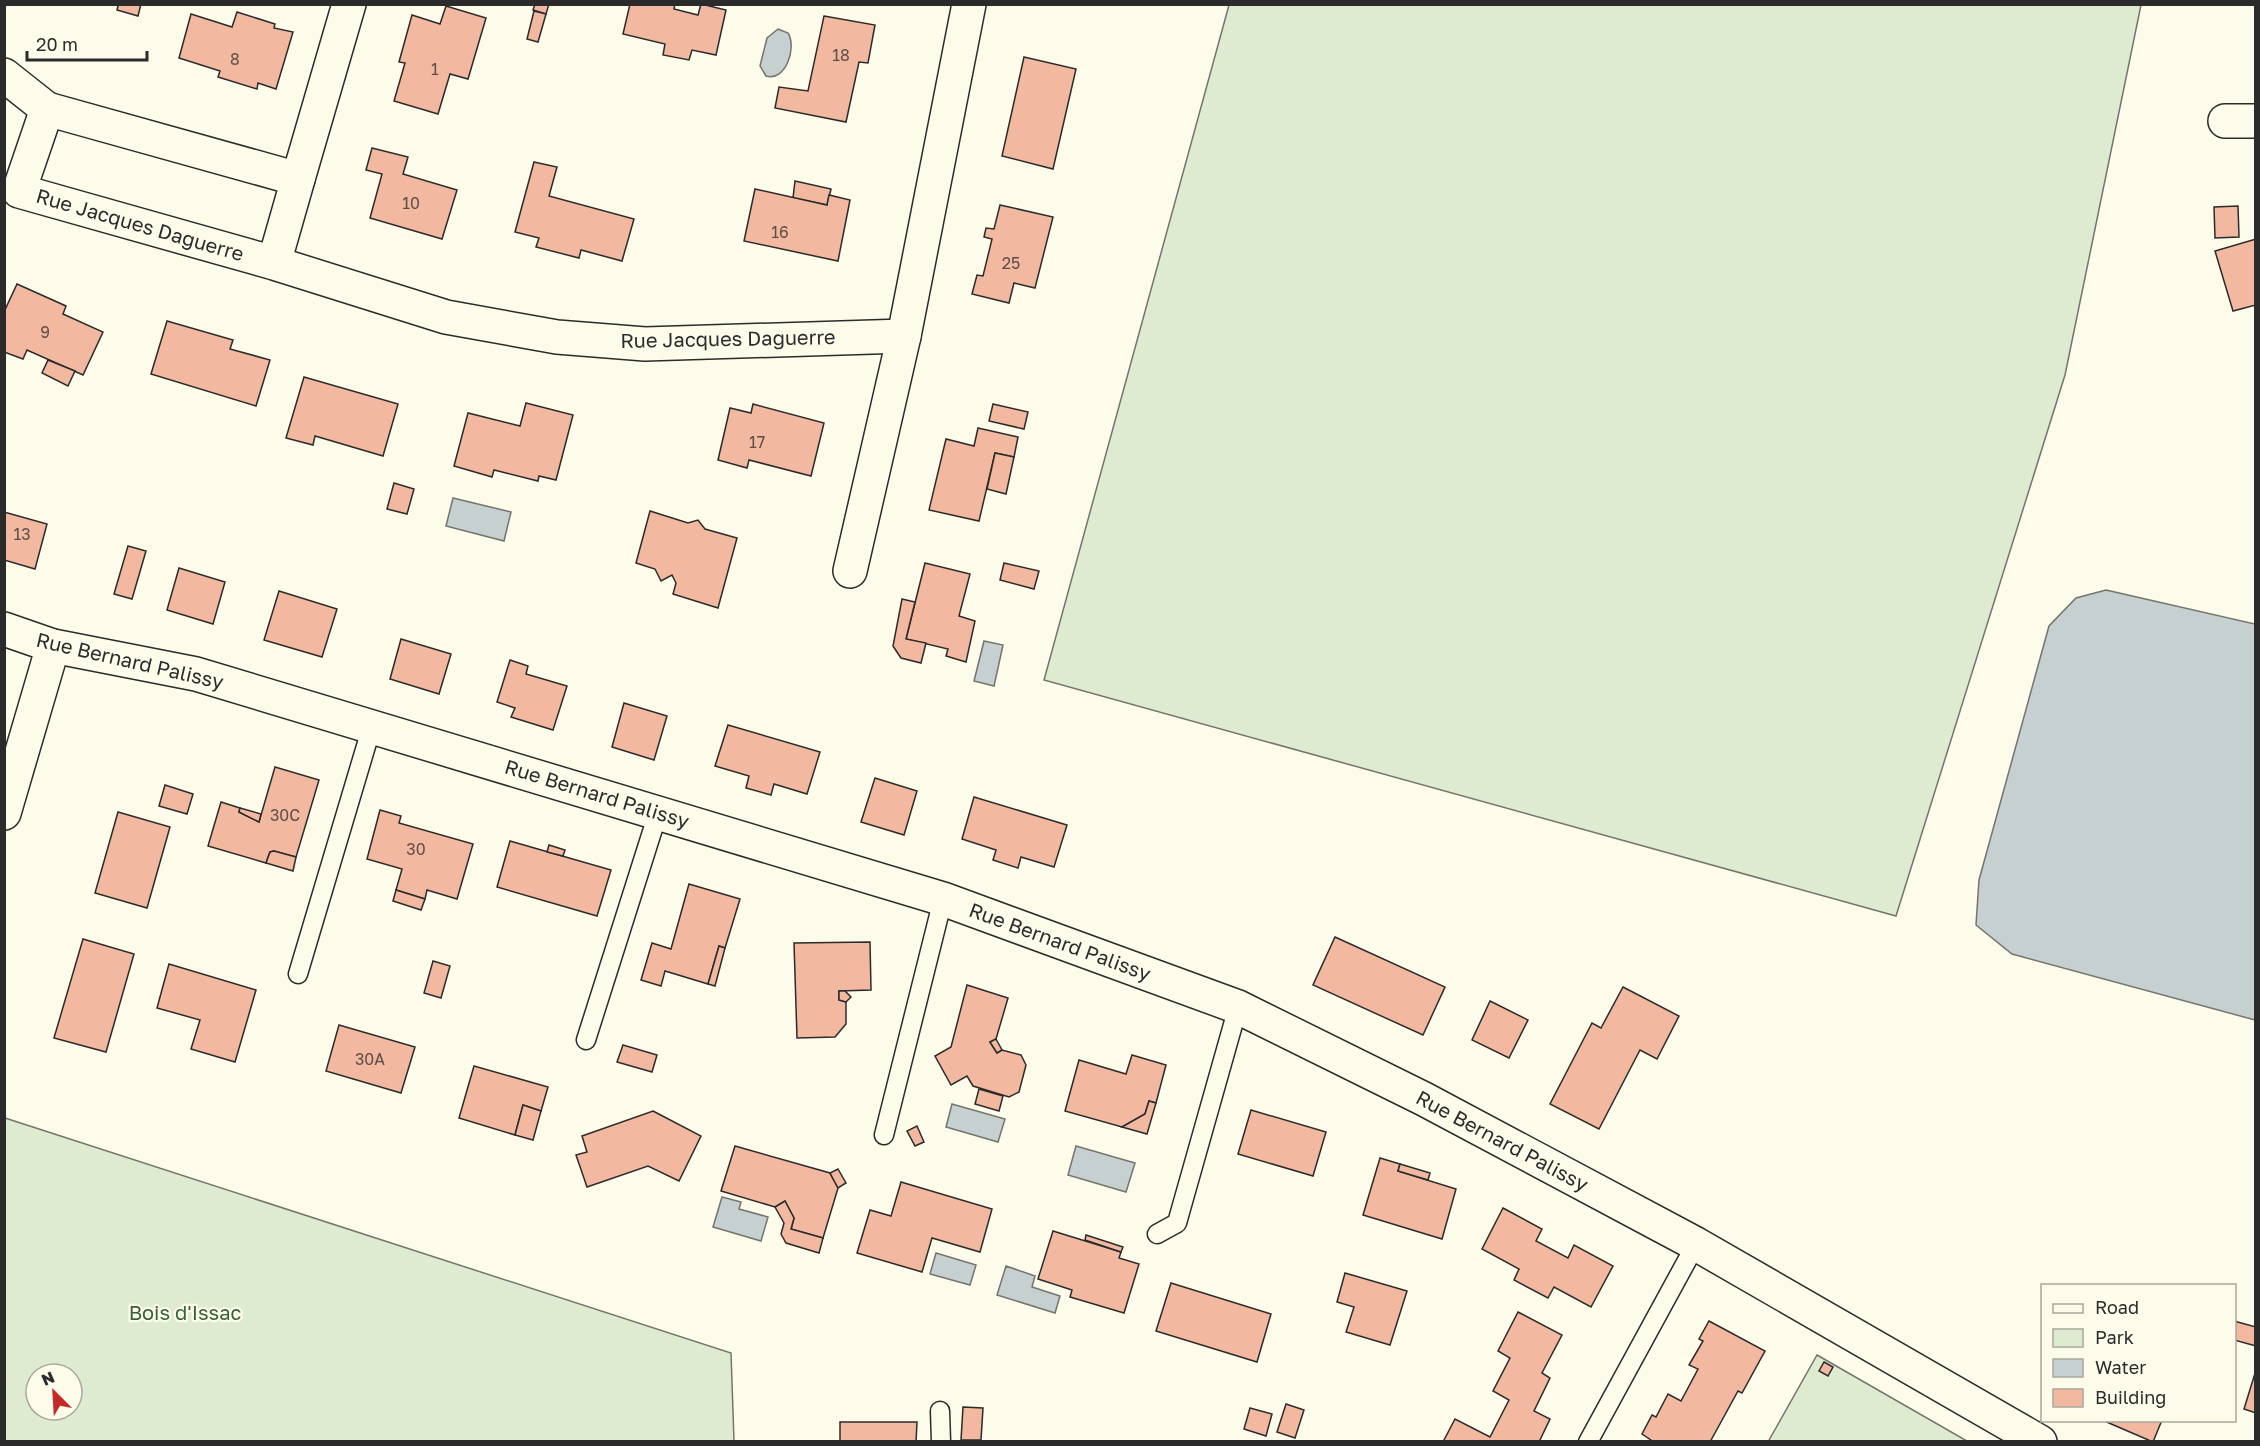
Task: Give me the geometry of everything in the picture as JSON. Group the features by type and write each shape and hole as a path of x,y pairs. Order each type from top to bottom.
{"street":[{"path":"274,263 349,4"},
{"path":"850,571 904,336 969,4"},
{"path":"4,75 47,109 298,179"},
{"name":"Rue Jacques Daguerre","path":"47,109 20,191 274,263 446,318 557,337 645,344 904,336"},
{"name":"Rue Bernard Palissy","path":"4,629 53,646 196,674 943,899 1238,1007 1424,1099 1696,1244 2040,1442"},
{"path":"4,813 53,646"}],"lane":[{"path":"298,974 372,726"},
{"path":"586,1040 658,813"},
{"path":"884,1135 943,899"},
{"path":"1158,1234 1177,1223 1238,1007"},
{"path":"1587,1442 1696,1244"},
{"path":"940,1411 941,1442"}],"green space":[{"path":"1229,5 2141,5 2065,375 1896,916 1044,680"},
{"name":"Bois d'Issac","path":"5,1118 731,1353 734,1441 5,1441"},
{"path":"1817,1355 1967,1441 1768,1442"}],"water":[{"path":"778,29 788,33 790,39 788,62 779,74 766,76 760,66 767,38"},
{"path":"453,498 511,512 504,541 446,526"},
{"path":"2106,590 2255,624 2255,1020 2012,954 1976,925 1979,880 2049,626 2076,598"},
{"path":"984,641 1003,645 994,686 974,681"},
{"path":"952,1104 1005,1119 998,1142 946,1127"},
{"path":"1076,1146 1135,1163 1126,1192 1068,1175"},
{"path":"722,1197 741,1202 739,1209 768,1217 761,1241 713,1227"},
{"path":"936,1253 976,1265 970,1285 930,1274"},
{"path":"1006,1266 1035,1276 1032,1287 1060,1296 1055,1313 997,1295"}],"building":[{"path":"115,4 141,4 138,16 117,10 118,6"},
{"path":"535,4 549,4 546,14 533,10"},
{"path":"630,4 675,4 674,9 698,15 701,4 726,10 716,55 692,50 689,60 663,55 665,44 623,34"},
{"path":"446,6 486,18 468,79 450,74 438,114 394,101 405,63 399,62 412,15 440,24"},
{"path":"534,11 546,14 538,42 527,39"},
{"path":"237,12 275,24 274,28 293,32 276,89 258,83 257,89 218,77 220,71 179,58 191,14 232,27"},
{"path":"824,16 875,25 868,63 859,62 846,122 775,108 779,87 808,91"},
{"path":"1024,57 1076,69 1053,169 1002,156"},
{"path":"372,148 408,157 403,174 457,190 442,239 370,218 382,174 366,170"},
{"path":"534,162 557,167 549,196 634,219 622,261 581,250 579,258 536,247 539,238 515,232"},
{"path":"795,181 831,189 827,205 793,198"},
{"path":"755,189 827,205 829,195 850,200 838,261 744,241"},
{"path":"1000,205 1053,217 1035,288 1014,283 1009,303 972,294 977,275 983,276 992,239 984,237 986,228 994,229"},
{"path":"2238,206 2239,237 2215,238 2214,207"},
{"path":"2256,239 2256,305 2233,311 2215,251"},
{"path":"17,284 66,306 63,314 103,332 83,375 27,350 23,359 4,352 4,312"},
{"path":"167,321 233,340 230,349 270,360 256,406 151,374"},
{"path":"48,360 75,371 68,386 42,373"},
{"path":"304,377 398,404 383,456 315,436 313,445 286,438"},
{"path":"526,403 573,415 556,480 539,476 538,481 494,470 492,477 454,466 468,413 520,426"},
{"path":"753,404 824,423 811,476 749,460 747,468 718,460 730,408 751,413"},
{"path":"993,404 1028,412 1024,429 989,421"},
{"path":"978,428 1018,437 1014,457 995,453 979,521 929,510 946,439 974,446"},
{"path":"995,453 1014,457 1006,494 987,489"},
{"path":"394,483 414,489 407,514 387,509"},
{"path":"650,511 688,523 698,520 705,529 737,538 718,608 673,594 676,583 672,575 661,581 655,569 636,563"},
{"path":"4,512 47,524 35,569 4,560"},
{"path":"128,546 146,551 132,599 114,594"},
{"path":"925,563 970,574 959,616 975,621 966,662 946,656 948,649 906,639"},
{"path":"1004,563 1039,571 1034,589 1000,580"},
{"path":"179,568 225,582 213,624 167,610"},
{"path":"279,591 337,609 322,657 264,640"},
{"path":"902,599 915,602 906,639 926,643 921,663 901,658 893,646"},
{"path":"401,639 451,654 439,694 390,679"},
{"path":"510,660 528,666 526,674 567,686 553,730 511,717 515,708 497,702"},
{"path":"624,703 667,716 654,760 612,747"},
{"path":"728,725 820,752 807,794 774,784 771,795 746,788 749,776 715,766"},
{"path":"275,767 319,780 296,857 274,851 270,852 266,863 208,846 221,802 240,808 239,812 259,822"},
{"path":"875,778 917,791 904,835 861,822"},
{"path":"165,785 193,794 187,814 159,806"},
{"path":"974,797 1067,825 1054,867 1021,857 1018,868 993,860 996,850 962,839"},
{"path":"240,808 261,814 259,822 239,812"},
{"path":"380,810 401,816 399,823 473,844 457,899 427,890 425,899 396,890 402,869 367,859"},
{"path":"118,812 170,827 147,908 95,893"},
{"path":"510,841 611,870 597,916 497,887"},
{"path":"549,845 565,850 563,856 547,852"},
{"path":"270,852 296,857 293,871 266,863"},
{"path":"689,884 740,899 725,948 719,946 708,984 665,971 661,986 641,980 652,943 671,949"},
{"path":"396,890 425,899 421,910 393,901"},
{"path":"1335,937 1445,987 1423,1035 1313,985"},
{"path":"83,939 134,954 106,1052 54,1038"},
{"path":"870,942 871,990 839,991 839,1000 846,1002 846,1024 835,1037 797,1038 794,943"},
{"path":"719,946 725,948 715,986 708,984"},
{"path":"433,961 450,966 441,998 424,993"},
{"path":"169,964 256,990 235,1062 191,1049 200,1020 157,1008"},
{"path":"967,985 1008,998 996,1039 990,1042 997,1053 1002,1050 1021,1055 1026,1065 1019,1092 1009,1097 973,1086 967,1076 951,1085 935,1056 951,1047"},
{"path":"1623,987 1679,1016 1657,1059 1640,1050 1599,1129 1550,1104 1592,1023 1601,1028"},
{"path":"839,991 845,991 851,997 846,1002 839,1000"},
{"path":"1490,1001 1528,1020 1509,1058 1472,1040"},
{"path":"339,1025 415,1047 401,1093 326,1071"},
{"path":"996,1039 1002,1050 997,1053 990,1042"},
{"path":"623,1045 657,1055 652,1072 617,1062"},
{"path":"1132,1055 1166,1065 1156,1103 1149,1101 1145,1114 1122,1127 1065,1111 1079,1060 1126,1074"},
{"path":"474,1066 548,1087 541,1111 523,1105 515,1135 459,1118"},
{"path":"979,1089 1003,1096 999,1111 975,1104"},
{"path":"1149,1101 1156,1103 1147,1134 1122,1127 1145,1114"},
{"path":"523,1105 541,1111 533,1140 515,1135"},
{"path":"1251,1110 1326,1132 1313,1176 1238,1154"},
{"path":"653,1111 701,1136 679,1181 648,1166 587,1187 576,1155 587,1152 582,1136"},
{"path":"917,1126 924,1142 915,1146 907,1131"},
{"path":"735,1146 830,1173 838,1188 823,1238 791,1229 794,1218 785,1201 775,1207 721,1191"},
{"path":"1380,1158 1400,1164 1398,1171 1456,1189 1442,1239 1363,1215"},
{"path":"1400,1164 1430,1173 1428,1180 1398,1171"},
{"path":"838,1169 846,1183 838,1188 830,1173"},
{"path":"901,1182 992,1209 980,1252 932,1238 922,1272 857,1253 870,1210 891,1216"},
{"path":"785,1201 794,1218 791,1229 823,1238 819,1253 786,1243 781,1234 784,1223 775,1207"},
{"path":"1503,1208 1542,1229 1536,1241 1568,1258 1574,1245 1613,1266 1591,1307 1554,1287 1548,1298 1514,1280 1519,1269 1482,1249"},
{"path":"1053,1231 1121,1252 1119,1258 1139,1264 1124,1313 1070,1297 1072,1290 1038,1279"},
{"path":"1086,1235 1123,1247 1121,1252 1085,1240"},
{"path":"1345,1273 1407,1291 1390,1345 1346,1332 1354,1307 1337,1302"},
{"path":"1171,1283 1271,1314 1257,1362 1156,1331"},
{"path":"1518,1312 1562,1335 1542,1373 1550,1378 1534,1411 1550,1419 1539,1442 1443,1442 1455,1419 1490,1437 1509,1400 1493,1391 1510,1358 1498,1351"},
{"path":"1709,1321 1765,1351 1742,1393 1738,1391 1710,1442 1654,1442 1642,1434 1652,1415 1656,1417 1668,1394 1681,1401 1698,1369 1689,1365 1703,1341 1699,1339"},
{"path":"2236,1322 2256,1327 2256,1346 2236,1341"},
{"path":"1824,1362 1833,1367 1828,1376 1819,1371"},
{"path":"2256,1370 2256,1413 2244,1409"},
{"path":"1286,1404 1304,1410 1295,1438 1277,1432"},
{"path":"963,1407 983,1408 981,1440 961,1440"},
{"path":"1250,1408 1272,1414 1266,1436 1244,1429"},
{"path":"840,1422 917,1422 916,1442 840,1442"},
{"path":"2107,1422 2161,1422 2153,1442"}]}
